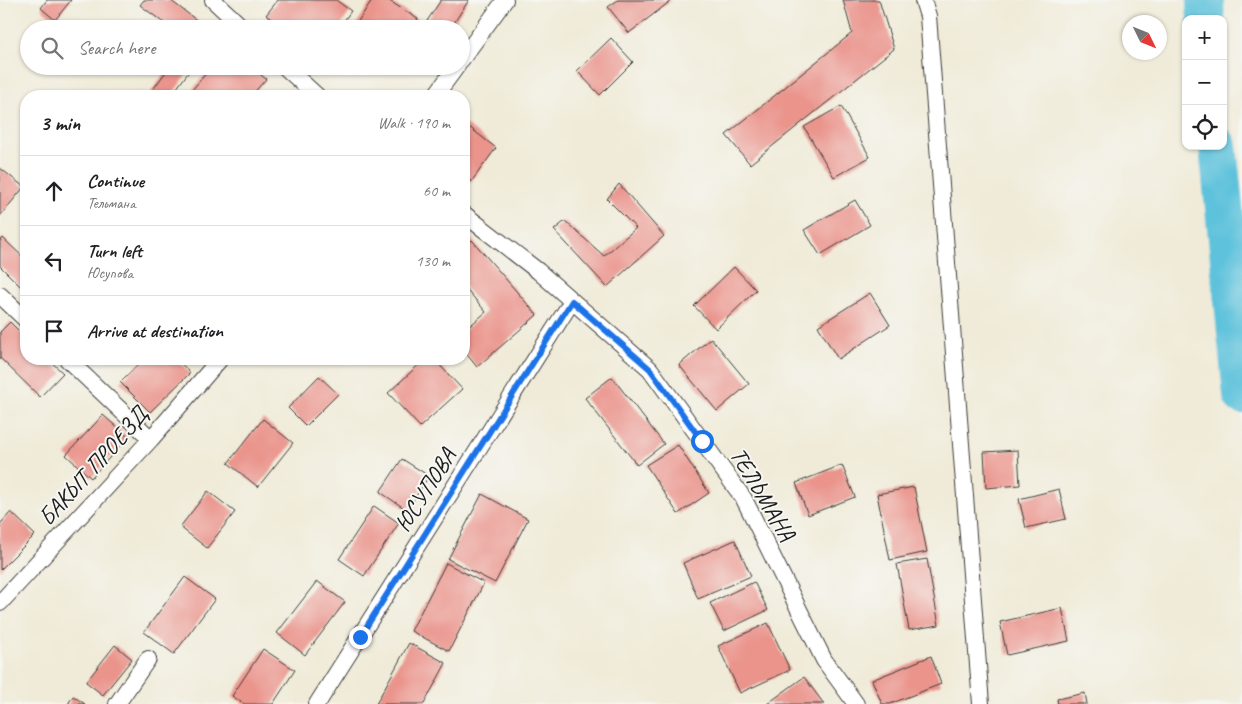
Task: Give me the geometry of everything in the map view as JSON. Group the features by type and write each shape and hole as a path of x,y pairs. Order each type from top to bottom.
{"street":[{"path":"213,0 234,20"},
{"path":"470,48 505,0"},
{"path":"922,0 928,16 981,704"},
{"path":"294,75 310,90"},
{"path":"439,90 450,75"},
{"name":"ТЕЛЬМАНА","path":"470,219 538,270 650,369 744,499 824,660 856,704"},
{"path":"0,295 20,314"},
{"name":"ЮСУПОВА","path":"317,704 572,301"},
{"path":"73,365 152,439"},
{"name":"БАКЫТ ПРОЕЗД","path":"0,603 152,439 215,365"},
{"path":"117,704 148,659"}],"building":[{"path":"47,0 71,0 55,20 41,8"},
{"path":"144,0 170,0 196,20 160,20 140,5"},
{"path":"278,0 336,0 351,11 344,20 272,20 266,15"},
{"path":"372,0 388,0 418,19 417,20 359,20"},
{"path":"441,0 469,0 456,20 428,20"},
{"path":"618,0 672,0 629,33 608,7"},
{"path":"843,0 879,0 894,49 750,164 726,135 852,33"},
{"path":"611,38 633,62 600,95 577,71"},
{"path":"163,75 186,75 175,90 152,90"},
{"path":"204,75 261,75 266,79 256,90 192,90"},
{"path":"841,106 870,157 834,177 804,127"},
{"path":"470,128 496,148 470,181"},
{"path":"0,168 20,184 20,192 0,216"},
{"path":"619,184 664,236 607,287 554,230 565,221 604,256 636,228 607,199"},
{"path":"855,200 870,225 820,255 804,230"},
{"path":"3,238 20,254 20,286 0,266 0,241"},
{"path":"472,240 537,315 477,367 470,358 470,326 486,312 470,293 470,242"},
{"path":"734,267 756,290 716,329 694,306"},
{"path":"870,293 890,325 838,359 818,326"},
{"path":"10,322 20,332 20,365 54,365 63,373 40,397 0,358 0,332"},
{"path":"711,338 749,384 717,411 679,365"},
{"path":"138,365 183,365 190,373 150,412 120,382"},
{"path":"418,365 440,365 462,389 420,427 388,393"},
{"path":"319,376 338,394 306,426 288,408"},
{"path":"612,377 664,444 637,465 585,398"},
{"path":"103,415 128,437 91,478 66,455"},
{"path":"263,419 293,443 258,487 228,463"},
{"path":"678,445 709,493 678,514 646,465"},
{"path":"1018,450 1020,485 986,488 984,452"},
{"path":"402,459 429,476 407,510 380,492"},
{"path":"842,465 855,497 808,515 796,483"},
{"path":"914,487 927,552 890,560 877,494"},
{"path":"1059,489 1066,519 1026,528 1019,499"},
{"path":"208,491 235,512 207,548 180,527"},
{"path":"482,494 528,519 495,583 448,559"},
{"path":"374,506 399,523 364,576 339,559"},
{"path":"11,512 35,535 0,570 0,524"},
{"path":"735,540 751,576 698,599 683,563"},
{"path":"927,559 939,625 909,630 897,564"},
{"path":"446,563 484,583 449,651 411,631"},
{"path":"185,577 215,599 174,654 144,632"},
{"path":"317,581 345,602 305,655 277,633"},
{"path":"754,582 768,610 724,631 710,603"},
{"path":"1062,608 1069,641 1007,655 1000,622"},
{"path":"768,623 790,670 740,693 718,646"},
{"path":"409,643 446,663 424,704 376,704"},
{"path":"115,645 132,659 103,695 86,682"},
{"path":"263,649 295,670 273,704 244,704 232,696"},
{"path":"931,656 941,684 890,704 882,704 872,680"},
{"path":"804,677 824,704 767,704"},
{"path":"1085,693 1087,704 1058,704 1057,699"},
{"path":"73,696 85,704 68,704"}],"waterway":[{"path":"1206,0 1206,15"},
{"path":"1218,150 1242,395"}],"route":[{"path":"360,637 572,301 650,369 702,441"}]}
